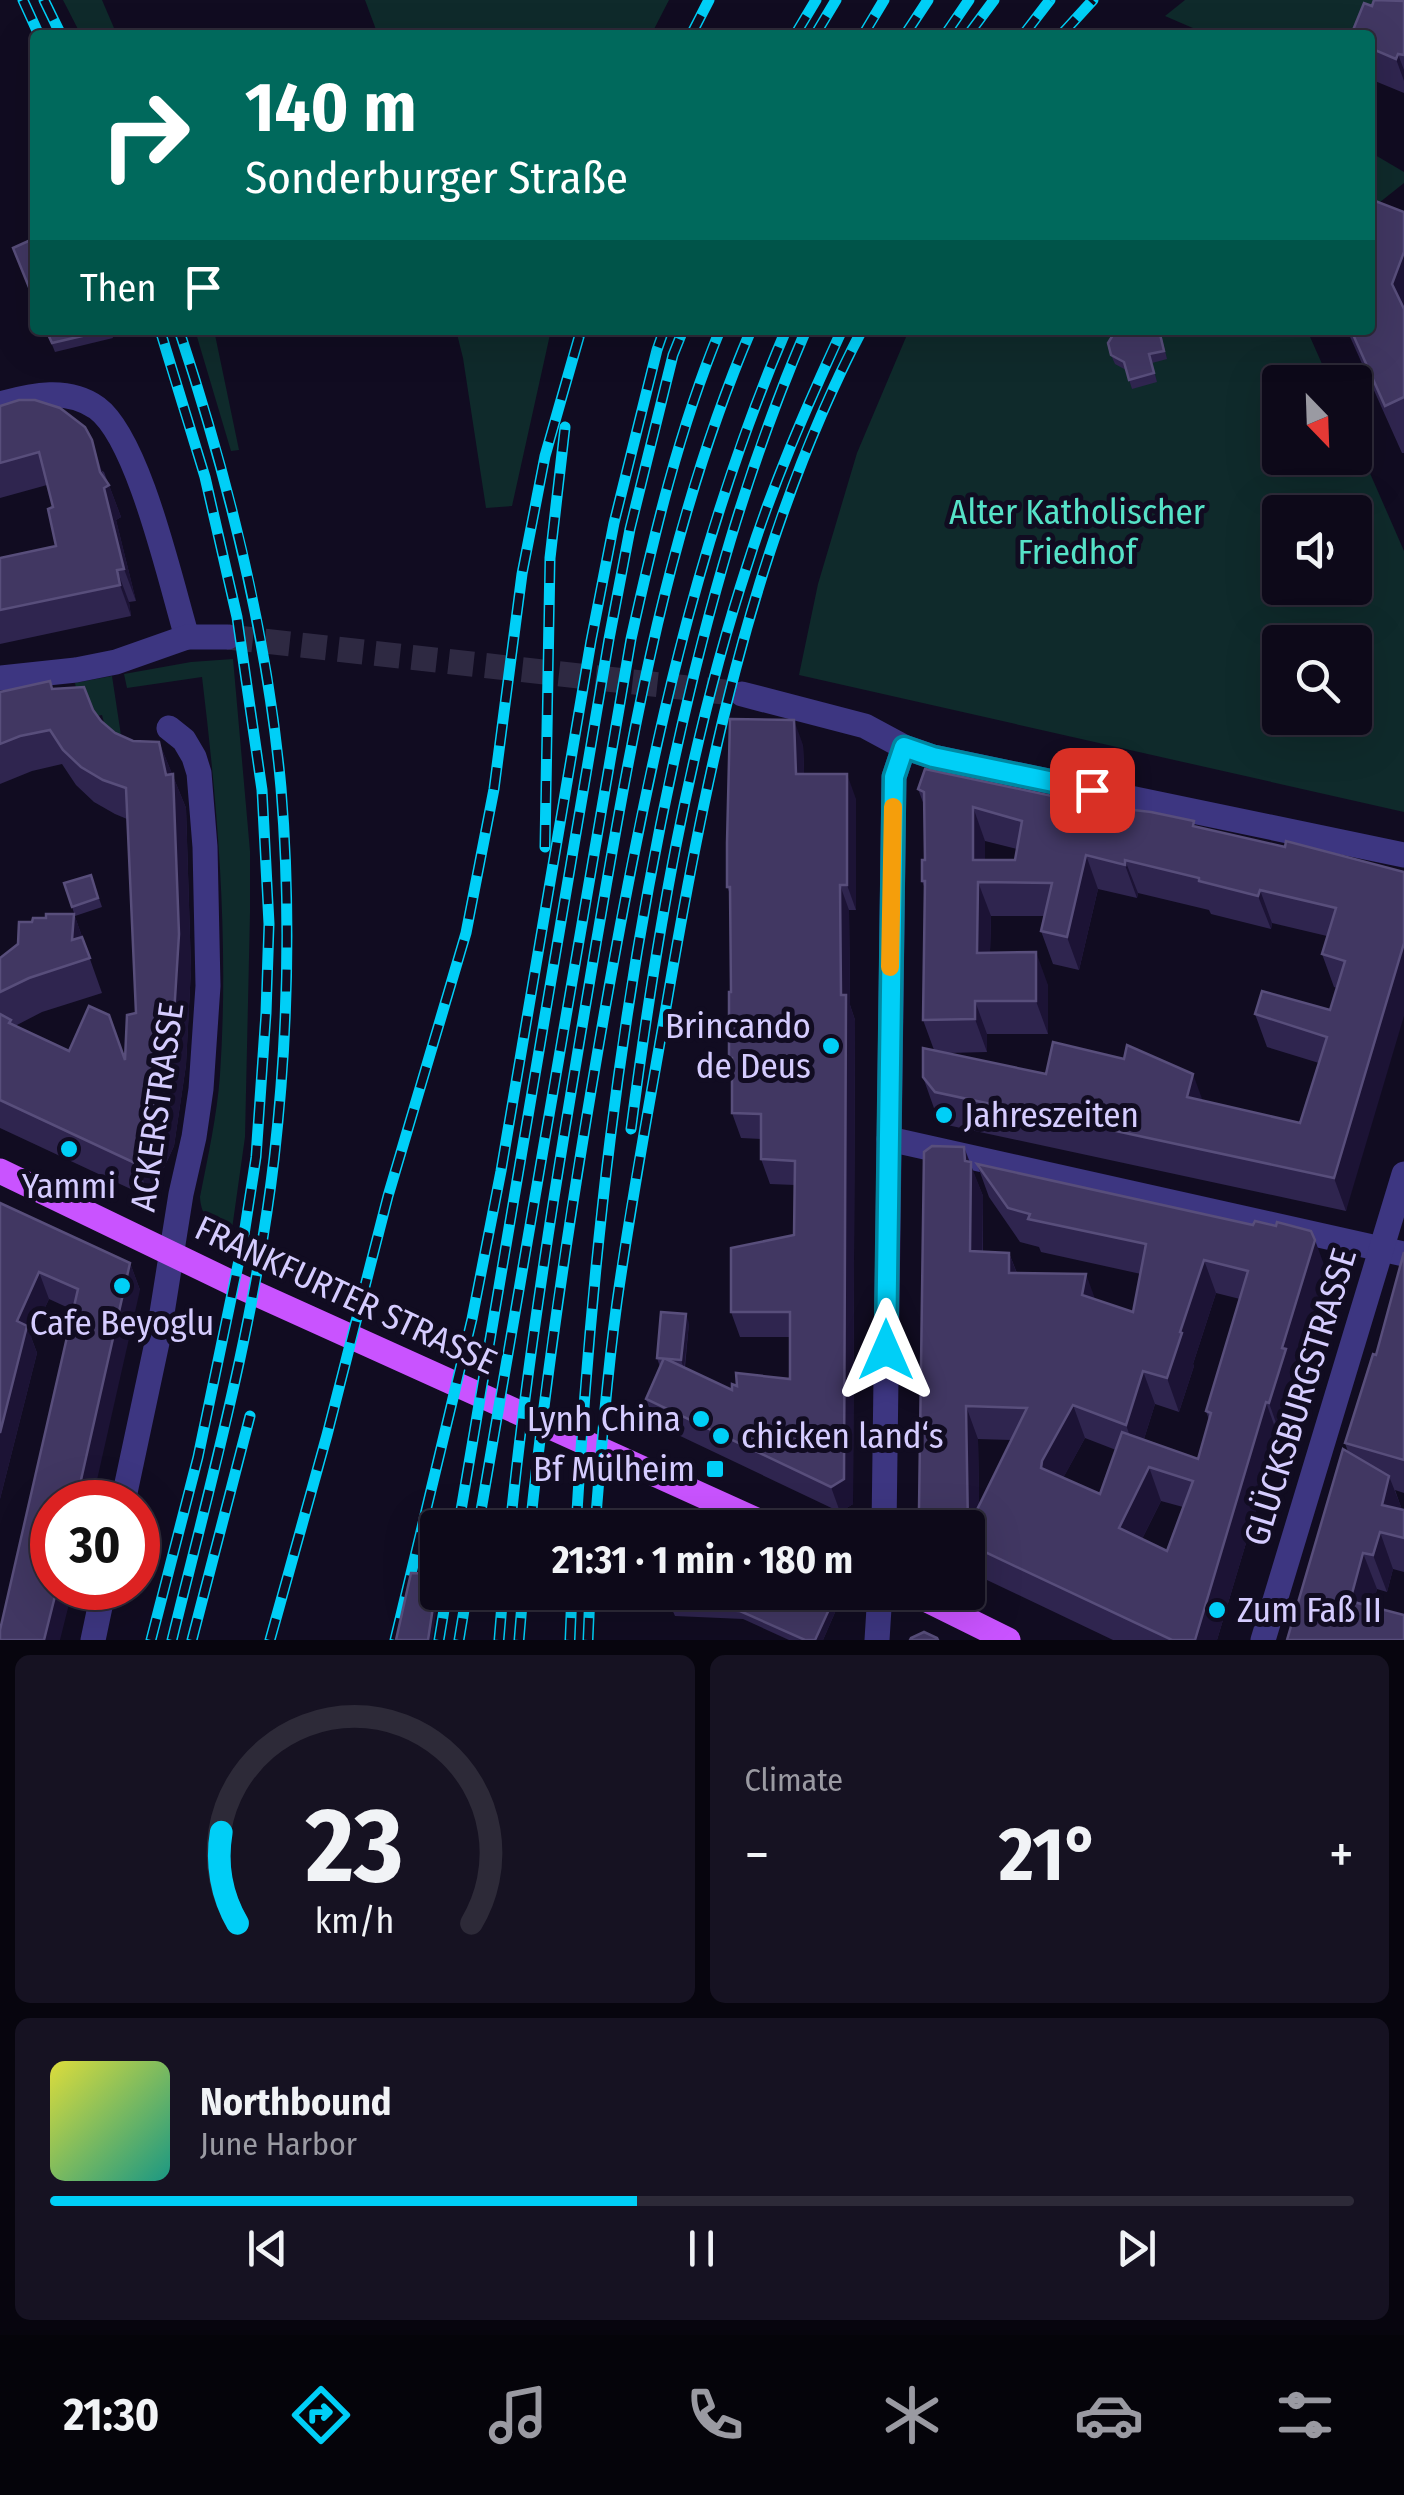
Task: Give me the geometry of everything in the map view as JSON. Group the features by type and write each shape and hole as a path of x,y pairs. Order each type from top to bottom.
{"main road":[{"name":"FRANKFURTER STRASSE","path":"0,1171 442,1379 734,1510"},
{"path":"947,1610 1008,1640"}],"street":[{"path":"0,404 28,396 64,394 97,409 120,436 142,486 187,637"},
{"path":"0,678 116,662 187,637 228,637"},
{"path":"742,694 864,726 933,757 1404,856"},
{"name":"ACKERSTRASSE","path":"127,1480 158,1338 201,1089 208,986 199,773 184,740 169,728"},
{"path":"884,1510 894,777 904,747"},
{"path":"890,1139 1393,1252"},
{"name":"GLÜCKSBURGSTRASSE","path":"1263,1640 1393,1252 1404,1174"},
{"path":"93,1640 99,1610"},
{"path":"878,1640 879,1610"}],"green space":[{"path":"63,0 102,0 115,30 78,30"},
{"path":"365,0 669,0 654,30 376,30"},
{"path":"1185,0 1394,0 1357,30 1197,30 1165,16"},
{"path":"1375,155 1404,172 1404,183 1375,206"},
{"path":"196,335 215,335 239,450 231,451"},
{"path":"457,335 550,335 512,506 486,508"},
{"name":"Alter Katholischer Friedhof","path":"907,335 1309,335 1322,365 1262,365 1262,475 1371,475 1404,551 1404,812 799,675 818,584 857,453"},
{"path":"233,659 250,851 250,913 245,1137 231,1236 209,1221 200,1197 219,1090 223,975 217,826 202,677 127,688 124,674"},
{"path":"112,676 122,742 106,730 102,715 82,719 75,683"}],"building":[{"path":"1374,0 1404,1 1404,55 1398,54 1396,59 1375,50 1375,30 1353,30 1364,3 1372,6"},
{"path":"1375,201 1404,212 1404,252 1392,284 1404,309 1404,397 1385,406 1372,377 1372,365 1367,365 1353,335 1375,335"},
{"path":"30,240 30,290 13,248"},
{"path":"48,335 86,335 52,343"},
{"path":"1113,335 1160,335 1164,351 1149,354 1154,373 1129,380 1124,362 1111,355 1108,343"},
{"path":"35,400 60,408 85,427 100,472 109,485 104,488 124,569 117,570 120,585 0,610 0,558 56,546 48,509 53,507 39,452 0,463 0,406"},
{"path":"50,681 52,689 84,687 93,710 115,733 133,741 159,742 166,775 173,774 179,934 173,1031 161,1112 137,1164 0,1100 0,1014 11,1020 9,1023 69,1051 89,1006 109,1015 125,1060 127,1015 136,1013 126,788 81,767 50,730 0,744 0,692"},
{"path":"730,719 794,720 796,774 847,774 847,885 840,885 841,995 846,995 844,1479 831,1487 646,1399 664,1358 732,1390 732,1384 737,1386 736,1373 790,1379 790,1312 731,1312 731,1248 794,1235 795,1161 761,1159 761,1114 732,1113 727,887"},
{"path":"925,769 1071,803 1194,821 1193,826 1285,847 1286,841 1404,872 1404,943 1334,1178 935,1092 923,1077 923,1048 1046,1074 1053,1042 1124,1059 1127,1045 1193,1074 1187,1097 1300,1123 1327,1037 1255,1014 1262,991 1330,1010 1345,961 1322,954 1336,908 1260,890 1258,896 1125,860 1125,865 1086,855 1067,937 1041,931 1052,883 978,882 977,953 1036,952 1036,1001 975,1001 975,1019 923,1020 924,792 918,789","holes":["973,807 1022,821 1015,860 973,860"]},
{"path":"91,875 98,898 72,907 64,883"},
{"path":"46,914 74,914 72,940 82,937 90,958 0,992 0,958 18,944 19,922 46,918"},
{"path":"932,1146 964,1147 965,1161 971,1162 970,1251 1009,1253 1009,1273 1086,1274 1082,1295 1133,1312 1146,1244 1028,1219 1030,1214 1008,1208 977,1164 1253,1225 1255,1221 1276,1226 1277,1222 1311,1231 1315,1240 1282,1348 1286,1349 1269,1403 1266,1402 1195,1640 1172,1640 985,1552 985,1510 977,1510 1027,1408 966,1406 968,1510 919,1510 924,1152","holes":["1204,1260 1248,1271 1206,1411 1211,1413 1198,1459 1122,1432 1100,1494 1041,1468 1073,1405 1126,1425 1143,1371 1167,1378","1149,1467 1193,1481 1167,1551 1119,1528"]},
{"path":"0,1203 130,1263 81,1480 34,1480 78,1289 39,1272 17,1321 27,1326 0,1433"},
{"path":"1404,1252 1404,1460 1345,1443 1373,1354 1376,1355"},
{"path":"661,1312 686,1314 681,1360 657,1358"},
{"path":"1343,1449 1389,1476 1382,1505 1404,1510 1404,1538 1380,1532 1373,1555 1363,1553 1350,1601 1404,1615 1404,1640 1287,1640"},
{"path":"30,1499 30,1610 52,1610 44,1640 0,1640"},
{"path":"411,1573 420,1573 420,1610 433,1610 428,1640 396,1640"},
{"path":"723,1610 829,1610 815,1640 805,1640 740,1611"},
{"path":"924,1632 938,1640 910,1640 911,1638"}],"tunnel":[{"path":"228,637 742,694"}],"railway":[{"path":"23,0 37,30"},
{"path":"44,0 59,30"},
{"path":"694,30 709,0"},
{"path":"798,30 816,0"},
{"path":"818,30 836,0"},
{"path":"866,30 884,0"},
{"path":"908,30 928,0"},
{"path":"948,30 969,0"},
{"path":"972,30 994,0"},
{"path":"1027,30 1050,0"},
{"path":"1066,30 1093,0"},
{"path":"151,1640 198,1457 243,1241 256,1157 269,924 262,790 237,617 205,477 162,335"},
{"path":"172,1640 230,1401 266,1220 282,1066 287,927 281,788 266,671 229,499 181,335"},
{"path":"270,1640 388,1196 466,933 494,789 522,574 545,456 580,335"},
{"path":"395,1640 472,1319 591,641 614,523 662,335"},
{"path":"461,1510 609,639 630,529 681,335"},
{"path":"481,1510 631,639 680,444 718,335"},
{"path":"512,1510 560,1162 639,710 696,479 749,335"},
{"path":"532,1510 575,1189 609,987 659,736 726,489 784,335"},
{"path":"577,1510 610,1140 655,851 687,702 730,540 765,434 804,335"},
{"path":"631,1129 663,914 708,702 768,504 840,335"},
{"path":"597,1510 610,1358 627,1232 678,936 714,758 760,582 789,495 860,335"},
{"path":"545,847 550,558 565,427"},
{"path":"192,1640 250,1416"},
{"path":"439,1640 444,1610"},
{"path":"459,1640 464,1610"},
{"path":"499,1640 502,1610"},
{"path":"519,1640 522,1610"},
{"path":"570,1640 571,1610"},
{"path":"588,1640 589,1610"}],"slow traffic":[{"path":"890,967 893,807"}],"place":[{"name":"Brincando de Deus","path":"831,1046"},
{"name":"Jahreszeiten","path":"944,1115"},
{"name":"Yammi","path":"69,1149"},
{"name":"Cafe Beyoglu","path":"122,1286"},
{"name":"Lynh China","path":"701,1419"},
{"name":"chicken land‘s","path":"721,1436"},
{"name":"Bf Mülheim","path":"715,1469"},
{"name":"Zum Faß II","path":"1217,1610"}],"route":[{"path":"886,1350 894,777 904,747 933,757 1092,790"}]}
